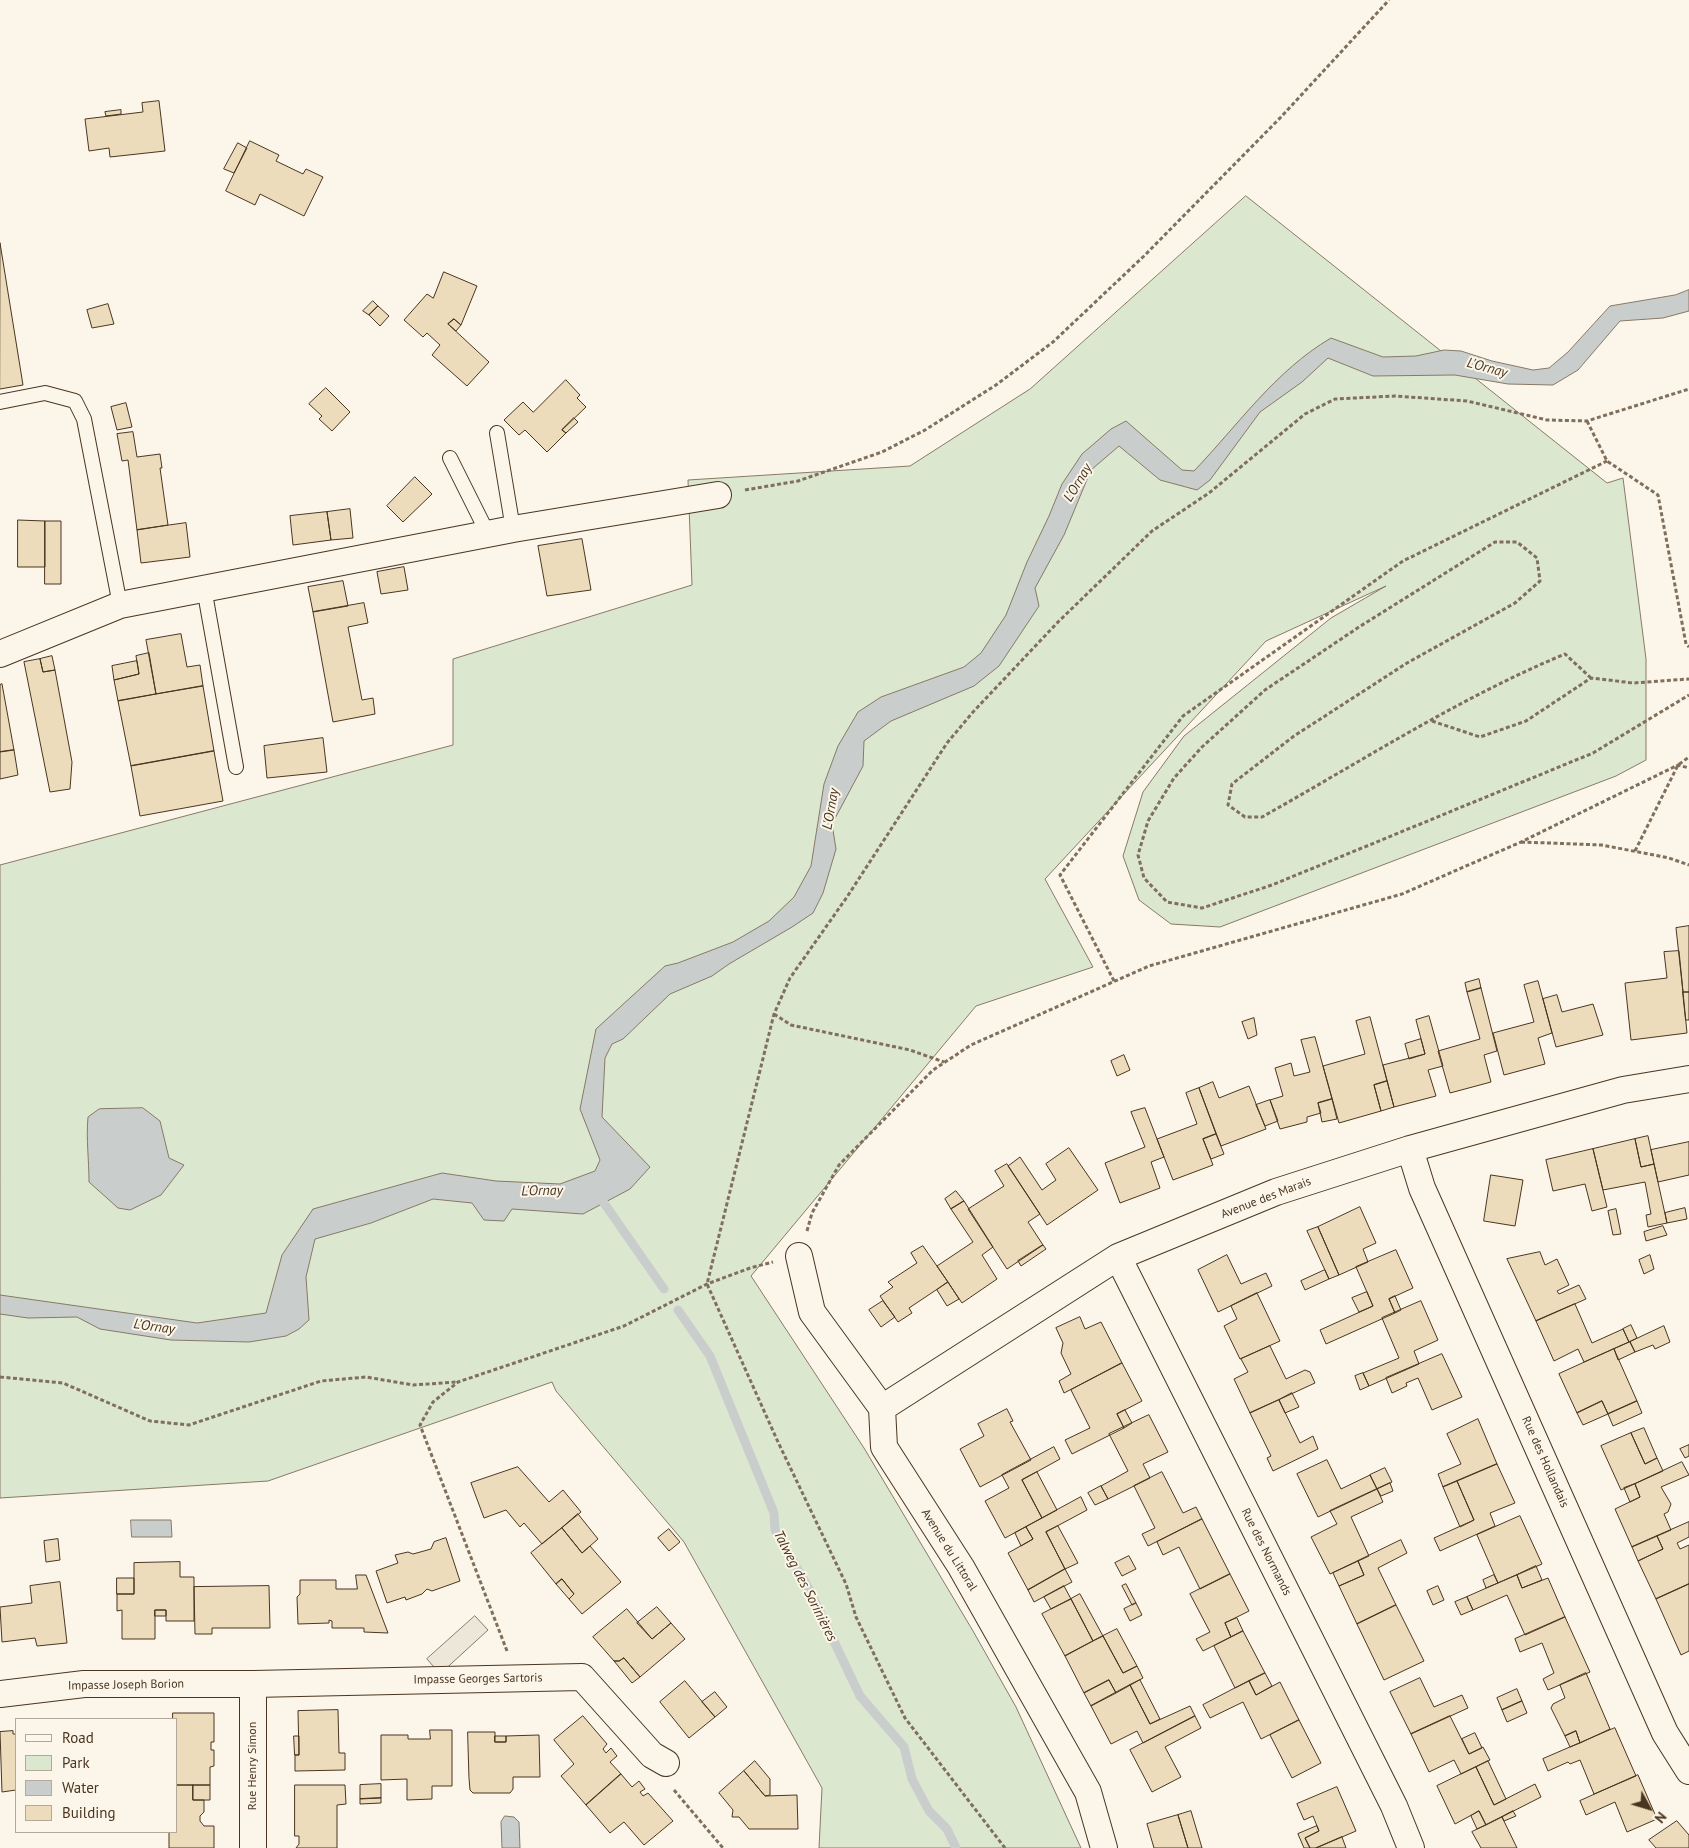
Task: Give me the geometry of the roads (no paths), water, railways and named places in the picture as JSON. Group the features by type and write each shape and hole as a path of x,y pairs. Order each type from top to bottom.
{"street":[{"path":"0,654 120,605 513,529 718,495"},
{"name":"Avenue des Marais","path":"882,1408 1118,1257 1276,1192 1410,1150 1623,1090 1689,1079"},
{"name":"Rue des Hollandais","path":"1410,1150 1422,1188 1665,1733 1689,1771"},
{"path":"799,1256 812,1312 882,1408"},
{"name":"Rue des Normands","path":"1118,1257 1389,1797 1411,1848"},
{"name":"Avenue du Littoral","path":"882,1408 884,1447 961,1568 1088,1792 1104,1848"},
{"name":"Impasse Georges Sartoris","path":"253,1684 582,1677 652,1755 666,1763"},
{"name":"Impasse Joseph Borion","path":"0,1694 84,1684 253,1684"},
{"name":"Rue Henry Simon","path":"253,1684 253,1848"}],"lane":[{"path":"0,402 45,393 75,401 84,419 120,605"},
{"path":"497,433 513,529"},
{"path":"450,458 488,534"},
{"path":"204,588 236,767"}],"water":[{"name":"L'Ornay","path":"1689,290 1689,311 1663,318 1620,321 1578,370 1553,385 1508,384 1455,375 1373,376 1328,358 1302,382 1260,412 1210,480 1197,490 1160,480 1119,446 1091,470 1064,535 1035,588 1039,606 999,666 974,686 891,721 864,741 863,766 832,824 836,849 823,893 813,913 712,976 670,994 623,1039 612,1044 605,1058 602,1117 650,1167 630,1189 583,1214 512,1209 504,1221 484,1220 472,1203 433,1199 371,1223 315,1239 306,1277 309,1320 299,1329 286,1336 249,1342 171,1340 100,1329 77,1317 28,1318 0,1314 0,1295 197,1323 266,1313 282,1255 313,1209 442,1173 496,1181 560,1184 595,1171 600,1160 580,1109 596,1029 665,966 733,942 769,921 794,897 811,866 824,784 838,746 858,712 881,697 964,667 981,653 1006,615 1027,562 1062,484 1082,454 1111,429 1126,421 1182,470 1194,471 1275,382 1311,351 1331,338 1383,357 1416,356 1444,350 1461,351 1492,361 1533,370 1549,368 1568,352 1610,306 1675,295"},
{"path":"143,1108 160,1121 169,1158 184,1165 161,1195 130,1210 118,1208 89,1182 88,1117 99,1109"},
{"path":"131,1520 171,1520 172,1537 132,1537"},
{"path":"505,1816 514,1817 519,1822 520,1848 502,1848 501,1822"}],"waterway":[{"name":"Talweg des Sorinières","path":"597,1193 664,1289"},
{"name":"Talweg des Sorinières","path":"678,1310 710,1356 774,1513 775,1530 809,1589 860,1696 904,1747 912,1779 929,1811 947,1829 956,1848"}]}
